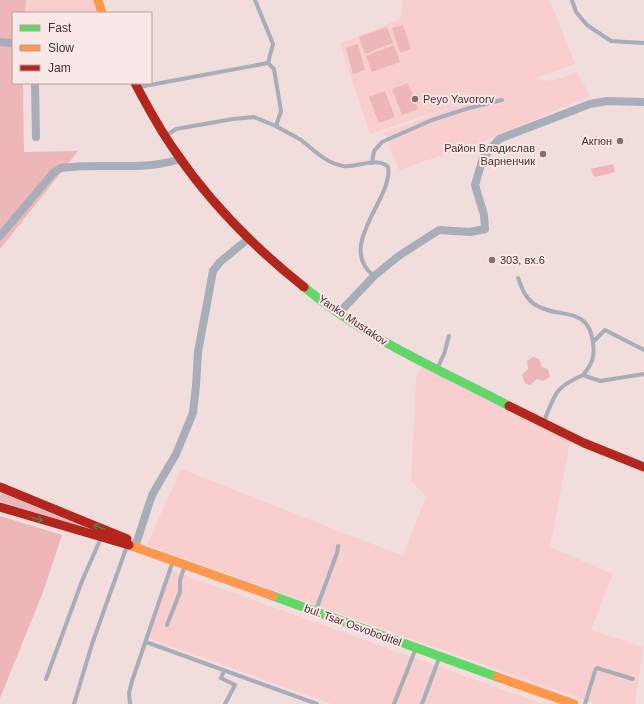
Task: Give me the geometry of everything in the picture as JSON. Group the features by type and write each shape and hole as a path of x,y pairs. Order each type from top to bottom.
{"main road":[{"path":"98,0 102,12"},
{"name":"Yanko Mustakov","path":"136,85 180,159 228,218 248,239 280,268 339,313 383,342 437,371 543,424 598,449 644,467"},
{"name":"bul. Tsar Osvoboditel","path":"0,487 103,528 128,540 132,546"},
{"name":"bul. Tsar Osvoboditel","path":"0,507 132,546 185,564 574,704"}],"street":[{"path":"0,42 12,44"},
{"path":"35,84 36,137"},
{"path":"339,313 374,276 400,255 439,230 470,232 485,229 484,215 475,185 483,158 499,139 590,104 607,101 644,102"},
{"path":"0,236 54,172 61,168 139,166 168,163 180,159"},
{"path":"132,546 152,495 176,454 192,413 196,386 198,352 213,271 220,262 248,239"}],"lane":[{"path":"255,0 273,44 268,63"},
{"path":"572,0 576,12 587,25 611,41 644,43"},
{"path":"152,82 268,63"},
{"path":"268,63 274,69 281,111 276,126"},
{"path":"372,163 374,151 382,142 432,120 469,108 502,100"},
{"path":"165,136 176,129 233,119 254,117 276,126 299,139 330,162 344,166 372,163 385,164 388,167 389,174 362,241 362,264 366,270 374,276"},
{"path":"518,278 525,294 534,304 578,317 588,326 593,342 593,360 584,374 570,381 557,391 543,424"},
{"path":"593,342 604,330 644,350"},
{"path":"437,371 449,336"},
{"path":"584,374 600,381 644,374"},
{"path":"46,679 82,581 101,538"},
{"path":"74,704 92,644 132,546"},
{"path":"315,612 337,553 338,546"},
{"path":"130,704 129,693 173,560"},
{"path":"167,625 180,592 180,580 185,564"},
{"path":"146,642 317,704"},
{"path":"394,704 416,648"},
{"path":"422,704 440,656"},
{"path":"585,704 597,668 633,679"},
{"path":"224,671 221,678 235,685 225,704"}],"shaded area":[{"path":"0,0 26,0 25,12 12,12 12,84 23,84 24,152 78,151 0,249"},
{"path":"25,0 94,0 99,12 25,12"},
{"name":"Peyo Yavororv","path":"403,0 550,0 575,64 534,79 553,81 577,72 590,96 486,140 479,153 457,150 399,170 384,133 491,93 370,134 340,44 400,19"},
{"path":"403,25 411,49 400,53 392,28"},
{"path":"387,27 393,43 365,54 359,37"},
{"path":"358,44 365,70 353,74 346,48"},
{"path":"394,45 400,62 372,72 366,56"},
{"path":"408,83 418,109 402,115 392,89"},
{"path":"385,91 395,117 379,123 369,97"},
{"path":"613,164 615,172 595,177 593,175 591,169"},
{"path":"533,357 539,359 542,367 548,369 550,377 543,381 537,379 530,385 525,383 522,375 528,369 527,361"},
{"path":"426,359 572,432 550,547 613,574 591,630 643,647 635,704 595,704 147,545 181,469 403,556 426,496 411,481 416,378"},
{"path":"0,492 92,530 0,501"},
{"path":"0,516 62,535 43,592 0,698"},
{"path":"170,570 543,704 332,704 146,637"}],"traffic: fast":[{"path":"304,287 328,306 378,338 509,406"},
{"path":"273,596 497,677"}],"traffic: slow":[{"path":"98,0 102,12"},
{"path":"129,545 273,596"},
{"path":"497,677 574,704"}],"traffic: jam":[{"path":"136,84 164,135 203,189 251,241 304,287"},
{"path":"509,406 584,443 644,467"},
{"path":"0,487 127,539"},
{"path":"0,507 129,545"}],"place":[{"name":"Peyo Yavororv","path":"415,99"},
{"name":"Акгюн","path":"620,141"},
{"name":"Район Владислав Варненчик","path":"543,154"},
{"name":"303, вх.6","path":"492,260"}]}
